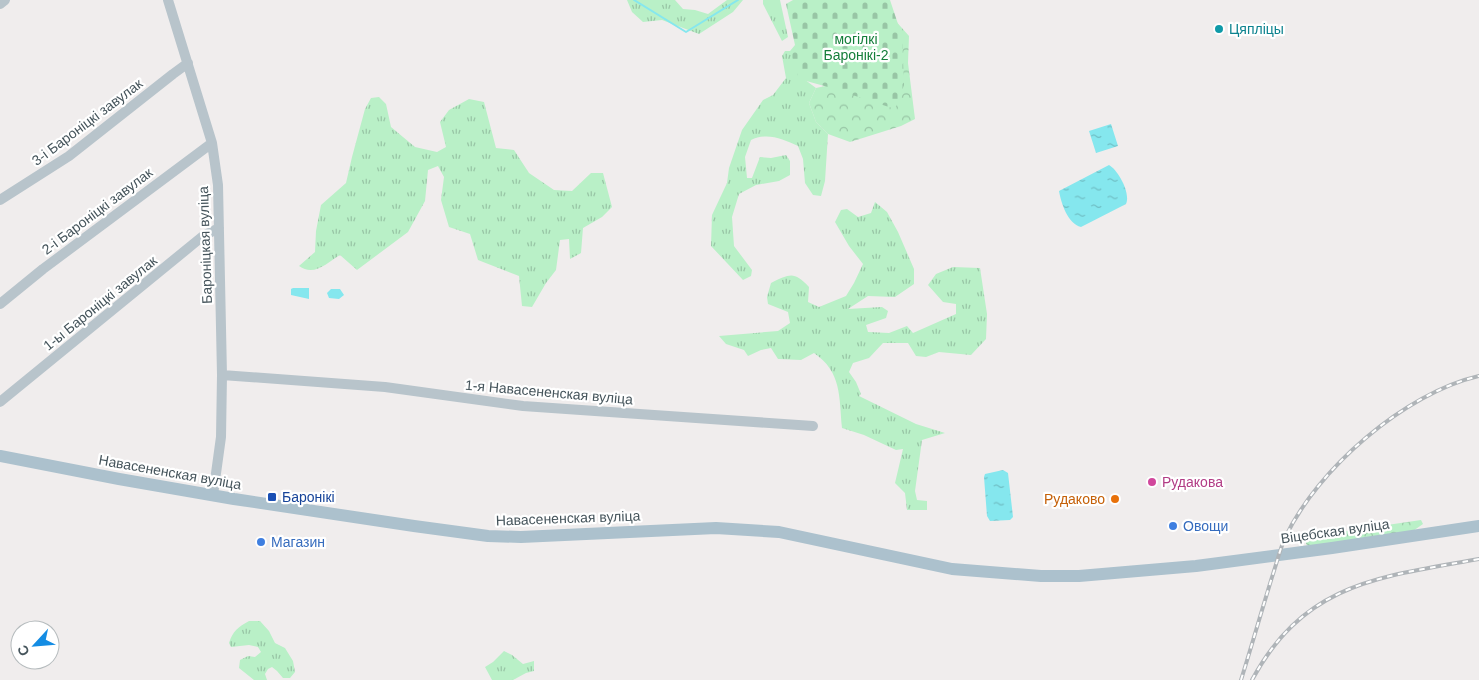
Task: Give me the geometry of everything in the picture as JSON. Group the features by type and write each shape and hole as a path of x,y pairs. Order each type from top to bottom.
{"main road":[{"name":"Навасененская вуліца","path":"0,456 213,495 488,536 521,537 716,528 779,532 952,569 1041,576 1079,576 1196,566"},
{"name":"Віцебская вуліца","path":"1196,566 1479,526"}],"street":[{"path":"0,4 5,0"},
{"name":"Бароніцкая вуліца","path":"168,0 212,143 218,185 222,375 221,437 213,495"},
{"name":"3-і Бароніцкі завулак","path":"0,200 69,156 188,63"},
{"name":"2-і Бароніцкі завулак","path":"0,304 43,269 212,143"},
{"name":"1-ы Бароніцкі завулак","path":"0,402 203,236 219,228"},
{"name":"1-я Навасененская вуліца","path":"222,375 385,387 523,406 813,426"}],"green space":[{"path":"627,0 675,0 683,9 708,14 727,0 743,0 733,12 699,34 662,20 643,22 632,12"},
{"path":"763,0 780,0 788,37 782,41 763,4"},
{"name":"могілкі Баронікі-2","path":"793,0 890,0 902,36 904,85 895,109 799,79 790,51 795,45 786,4"},
{"path":"886,10 909,36 908,63 915,119 901,126 850,142 828,134 816,122 809,103 816,88 848,81"},
{"path":"785,51 792,51 800,76 816,88 809,103 816,122 828,134 825,181 821,196 813,195 805,183 803,159 798,146 781,139 769,137 751,140 745,157 747,178 752,178 760,157 771,158 786,155 790,161 790,175 779,181 756,185 739,194 732,217 734,246 752,270 751,276 743,280 711,246 712,215 727,183 729,168 742,130 763,100 773,95 786,78 782,56"},
{"path":"379,97 386,104 391,127 415,147 437,152 446,147 440,122 449,110 469,99 484,102 496,148 514,150 529,173 554,190 572,191 591,173 603,173 612,207 602,217 583,228 581,253 570,259 569,239 560,240 556,270 532,307 522,306 519,276 478,260 470,234 449,227 441,200 444,177 438,166 428,170 425,201 408,232 357,270 340,255 320,268 310,270 299,266 315,252 316,231 321,205 346,183 365,109 371,98"},
{"path":"875,202 887,212 898,232 914,269 914,284 895,297 868,296 848,309 882,307 888,311 886,318 866,325 868,332 889,333 907,326 913,333 956,314 956,304 943,302 928,285 936,274 953,267 980,268 987,314 986,339 971,355 939,352 926,357 916,356 908,343 883,343 869,358 853,363 849,372 861,394 859,396 916,424 945,433 922,440 915,491 917,500 927,501 927,510 907,510 905,493 895,483 903,449 896,450 864,435 842,428 837,386 830,368 823,360 814,353 801,360 778,359 771,348 748,356 744,350 726,344 719,336 778,331 790,323 788,312 768,304 767,297 771,283 787,276 795,276 804,282 809,287 808,302 819,307 846,296 863,264 849,246 835,222 841,210 847,209 858,217 871,213"},
{"path":"1421,520 1423,524 1413,531 1310,547 1306,544 1306,540 1312,536"},
{"path":"249,621 260,621 269,631 275,643 285,648 293,661 295,672 290,678 283,678 272,667 265,674 267,680 254,680 239,668 240,660 248,656 255,657 261,652 258,647 249,645 231,647 229,643 236,630"},
{"path":"504,651 523,664 534,661 534,671 513,680 492,680 485,667"}],"water":[{"path":"1111,124 1118,146 1096,153 1089,131"},
{"path":"1109,165 1123,182 1127,194 1126,204 1081,227 1076,225 1066,212 1059,191"},
{"path":"309,288 309,299 291,295 291,289"},
{"path":"331,289 340,289 344,295 339,299 329,298 327,293"},
{"path":"1003,470 1008,473 1013,517 1010,520 990,521 987,516 984,477 985,474"}],"waterway":[{"path":"634,0 686,32 738,0"}],"railway":[{"path":"1241,680 1283,542 1299,512 1318,486 1366,438 1394,417 1422,399 1451,385 1479,376"},
{"path":"1252,680 1273,647 1296,622 1321,603 1348,590 1378,579 1479,559"}],"place":[{"name":"Цяпліцы","path":"1219,29"},
{"name":"Рудакова","path":"1152,482"},
{"name":"Баронікі","path":"272,497"},
{"name":"Рудаково","path":"1115,499"},
{"name":"Овощи","path":"1173,526"},
{"name":"Магазин","path":"261,542"}]}
